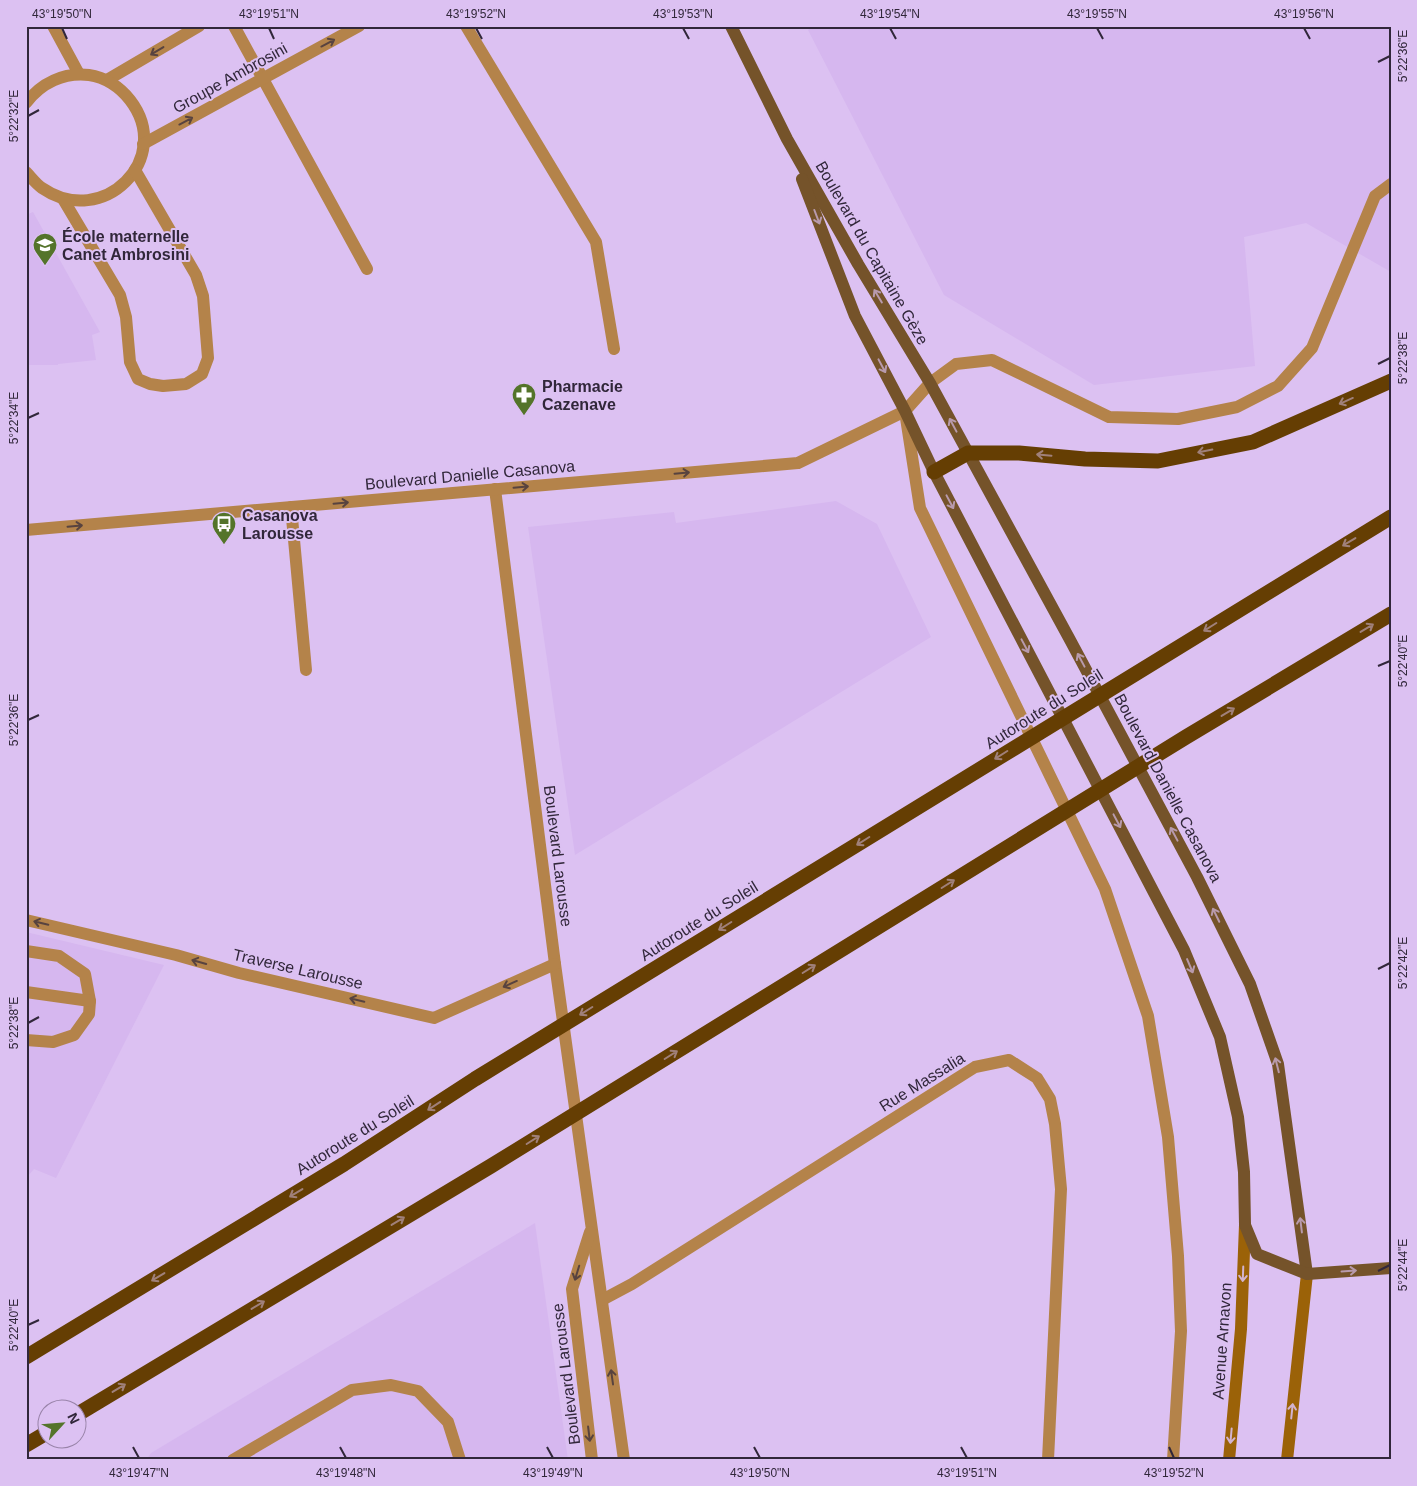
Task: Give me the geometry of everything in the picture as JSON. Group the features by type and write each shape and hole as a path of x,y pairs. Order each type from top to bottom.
{"highway":[{"path":"934,472 968,453 1019,454 1085,459 1158,460 1253,442 1391,381"},
{"name":"Autoroute du Soleil","path":"26,1357 344,1164 475,1079 1391,517"},
{"path":"88,1408 491,1166 1186,737 1391,614"},
{"path":"26,1445 38,1438"}],"main road":[{"name":"Boulevard du Capitaine Gèze","path":"730,26 787,139 858,264 930,383"},
{"name":"Boulevard du Capitaine Gèze","path":"787,139 855,316 905,411"},
{"name":"Boulevard Danielle Casanova","path":"930,383 1197,877 1250,984 1278,1064 1307,1274"},
{"path":"905,411 934,472 1184,950 1220,1037 1238,1117 1244,1172 1245,1226 1257,1254 1307,1274 1391,1268"},
{"name":"Avenue Arnavon","path":"1229,1460 1241,1323 1245,1226"},
{"path":"1287,1460 1307,1274"}],"street":[{"path":"53,26 79,74"},
{"path":"107,80 199,26"},
{"path":"234,26 367,269"},
{"name":"Groupe Ambrosini","path":"143,144 359,26"},
{"path":"466,26 596,242 614,349"},
{"path":"26,103 40,87 58,78 79,74 93,75 107,80 123,91 135,107 143,125 141,158 135,170 122,186 104,196 84,202 63,199 41,188 26,172"},
{"path":"63,199 120,295 126,317 130,362 138,379 150,384 163,386 186,384 202,374 208,358 203,296 196,276 135,170"},
{"path":"930,383 956,364 992,360 1109,417 1178,419 1237,407 1278,386 1312,348 1375,196 1391,184"},
{"name":"Boulevard Danielle Casanova","path":"26,530 798,463 905,411 930,383"},
{"path":"905,411 920,508 1106,889 1148,1016 1168,1137 1178,1256 1181,1331 1173,1460"},
{"name":"Boulevard Larousse","path":"495,489 555,964 624,1460"},
{"path":"291,507 306,670"},
{"name":"Traverse Larousse","path":"26,920 239,973 434,1018 555,964"},
{"path":"26,951 59,956 85,974 90,1000 89,1014 74,1035 53,1042 26,1040"},
{"path":"26,992 90,1000"},
{"name":"Rue Massalia","path":"602,1300 632,1284 975,1067 1009,1060 1037,1078 1050,1099 1055,1124 1061,1189 1048,1460"},
{"name":"Boulevard Larousse","path":"592,1227 572,1289 592,1460"},
{"path":"233,1460 352,1390 391,1385 418,1391 448,1422 460,1460"}],"shaded area":[{"path":"813,26 1391,26 1391,272 1306,223 1244,237 1255,366 1094,385 944,295 808,30"},
{"name":"École maternelle Canet Ambrosini","path":"33,212 100,332 92,335 96,360 58,365 26,365 26,215"},
{"path":"836,501 877,524 931,637 575,855 528,527 674,512 676,523"},
{"path":"26,932 164,965 56,1178 34,1169 26,1178"},
{"path":"535,1223 568,1460 146,1460 151,1453"}],"place":[{"name":"École maternelle Canet Ambrosini","path":"45,266"},
{"name":"Pharmacie Cazenave","path":"524,416"},
{"name":"Casanova Larousse","path":"224,545"}]}
